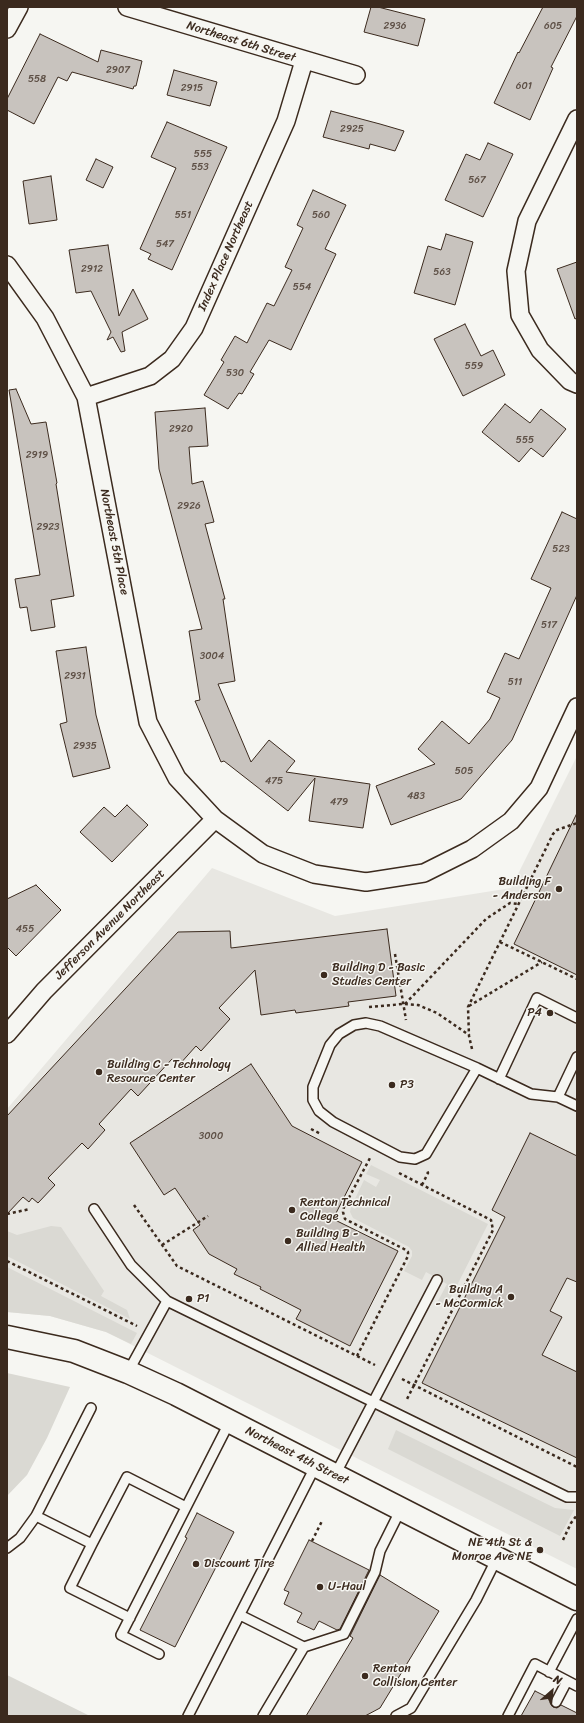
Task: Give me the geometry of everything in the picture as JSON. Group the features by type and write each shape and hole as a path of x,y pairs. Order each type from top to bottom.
{"main road":[{"name":"Northeast 4th Street","path":"7,1336 74,1351 128,1372 230,1421 577,1599"}],"street":[{"path":"7,29 18,7"},
{"name":"Northeast 6th Street","path":"127,7 304,61 356,75"},
{"name":"Index Place Northeast","path":"86,397 150,376 172,359 194,328 286,121 304,61"},
{"path":"577,119 527,221 516,271 520,315 540,350 570,381 577,384"},
{"name":"Northeast 5th Place","path":"7,265 45,318 86,397 148,722 177,778 215,819 263,854 314,874 366,882 424,873 472,849 511,820 539,788 577,707"},
{"name":"Jefferson Avenue Northeast","path":"10,1024 215,819"}],"lane":[{"path":"499,1079 537,998 577,1018"},
{"path":"477,1068 426,1154 415,1159 400,1157 333,1122 319,1111 313,1100 313,1088 330,1045 339,1034 354,1025 366,1023 380,1026 477,1068 531,1094 558,1097 577,1106"},
{"path":"558,1097 577,1057"},
{"path":"94,1209 131,1265 167,1301 567,1497 577,1498"},
{"path":"335,1476 437,1280"},
{"path":"128,1372 167,1301"},
{"path":"7,1548 20,1538 36,1516 91,1408"},
{"path":"159,1654 121,1635 230,1421"},
{"path":"188,1716 316,1466"},
{"path":"130,1618 70,1588 92,1544 127,1477 186,1507"},
{"path":"263,1716 304,1647 344,1634 375,1572 380,1551 401,1509"},
{"path":"36,1516 92,1544"},
{"path":"396,1716 412,1708 476,1600 497,1558"},
{"path":"240,1615 304,1647"},
{"path":"549,1672 577,1619"},
{"path":"508,1716 535,1664 577,1686"},
{"path":"556,1702 567,1681"}],"path":[{"path":"477,1068 469,1036 468,1006 553,834 557,830 577,823"},
{"path":"404,1004 486,919 510,903 519,904"},
{"path":"500,942 577,979"},
{"path":"395,954 404,1004 408,1039"},
{"path":"468,1006 542,962"},
{"path":"363,1007 404,1004 418,1005 437,1013 469,1036"},
{"path":"311,1129 324,1136"},
{"path":"357,1356 408,1256 408,1252 404,1249 345,1218 343,1212 344,1207 377,1144"},
{"path":"363,1155 376,1162"},
{"path":"396,1172 491,1220 493,1224 493,1230 399,1415"},
{"path":"134,1205 176,1266 577,1467"},
{"path":"7,1214 30,1208"},
{"path":"162,1245 208,1216"},
{"path":"7,1261 150,1333"},
{"path":"563,1540 571,1523 577,1515"},
{"path":"312,1541 322,1521"}],"shaded area":[{"name":"Renton Technical College","path":"577,756 577,1569 106,1332 50,1316 7,1312 7,1109 212,868 335,916 511,888"},
{"path":"371,1165 488,1224 447,1305 438,1301 447,1284 426,1272 422,1280 404,1271 412,1256 412,1251 409,1247 353,1218 350,1212 351,1207 355,1209 359,1202 355,1199 364,1180 376,1187 380,1180 366,1174"},
{"path":"51,1226 61,1227 104,1291 101,1296 127,1310 130,1319 7,1256 7,1231 17,1235"},
{"path":"7,1267 137,1333 131,1344 106,1332 50,1316 7,1312"},
{"path":"7,1373 70,1387 47,1438 27,1475 7,1496"},
{"path":"396,1430 555,1508 574,1510 560,1536 388,1449"},
{"path":"7,1675 90,1716 7,1716"}],"building":[{"path":"371,7 378,7 425,19 418,46 364,32"},
{"path":"543,7 577,7 577,16 551,67 553,68 530,120 494,103 518,52 519,53"},
{"path":"40,34 98,62 101,50 142,61 136,86 134,86 133,89 72,72 67,81 58,77 34,124 7,110 7,99"},
{"path":"174,70 217,82 210,106 167,95"},
{"path":"331,111 404,131 395,151 370,144 369,149 323,137"},
{"path":"167,122 227,147 172,270 148,259 151,254 140,249 176,168 151,157"},
{"path":"488,143 513,154 483,217 445,200 466,154 480,160"},
{"path":"96,159 113,167 103,188 86,180"},
{"path":"51,176 57,220 29,224 23,181"},
{"path":"313,190 346,205 325,249 336,254 291,350 269,340 250,372 254,374 242,394 239,393 228,409 204,395 224,362 221,360 235,336 247,343 267,303 274,306 292,270 285,267 303,228 297,225"},
{"path":"446,234 473,242 455,305 414,293 428,246 441,250"},
{"path":"108,245 119,316 133,289 148,319 122,332 125,351 121,352 113,337 107,340 111,332 91,291 76,293 69,250"},
{"path":"577,262 577,318 575,319 557,269"},
{"path":"465,324 481,356 493,350 505,375 463,396 434,339"},
{"path":"16,389 31,424 46,422 74,596 51,600 55,627 31,631 27,607 20,608 15,579 40,575 9,390"},
{"path":"505,404 530,423 541,409 566,429 543,457 531,448 519,462 482,432"},
{"path":"205,408 208,446 189,447 192,484 203,481 214,522 205,524 225,599 223,599 235,681 218,684 251,762 269,740 295,761 286,772 370,784 363,828 309,821 315,778 288,811 224,761 221,762 195,701 200,700 189,631 202,629 159,469 155,412"},
{"path":"562,512 577,519 577,595 512,740 461,799 391,825 376,786 435,764 418,749 442,721 469,744 490,719 500,698 487,692 505,653 519,659 551,588 531,579"},
{"path":"86,647 96,715 110,768 73,777 60,724 67,722 56,651"},
{"path":"127,805 148,825 112,862 80,832 104,807 115,817"},
{"name":"Building F - Anderson","path":"577,813 577,975 514,944"},
{"path":"36,885 61,910 16,956 7,947 7,899"},
{"name":"Building C - Technology Resource Center","path":"387,929 396,996 348,1002 349,1006 296,1013 295,1010 261,1015 255,970 219,1008 230,1019 201,1051 196,1046 179,1065 172,1059 138,1096 131,1089 99,1124 105,1130 88,1149 82,1143 48,1178 55,1185 38,1203 32,1198 29,1202 23,1197 7,1214 7,1116 178,932 230,931 231,948"},
{"name":"Building B - Allied Health","path":"251,1064 292,1126 362,1162 333,1219 398,1251 350,1346 296,1319 301,1310 260,1289 261,1287 234,1274 237,1269 209,1254 193,1230 200,1225 175,1188 164,1195 130,1143"},
{"name":"Building A - McCormick","path":"530,1133 577,1156 577,1282 567,1278 550,1311 562,1317 542,1355 577,1372 577,1458 422,1383 505,1217 492,1210"},
{"name":"Discount Tire","path":"197,1513 234,1532 175,1647 140,1630 187,1538 185,1537"},
{"name":"U-Haul","path":"309,1540 369,1570 340,1629 337,1630 319,1621 314,1630 297,1622 302,1613 284,1604 289,1592 284,1590"},
{"name":"Renton Collision Center","path":"380,1575 439,1611 380,1708 365,1716 306,1716 353,1638 350,1636"},
{"path":"535,1691 551,1699 550,1703 553,1707 557,1708 561,1705 577,1713 577,1716 521,1716"}],"place":[{"name":"Building F - Anderson","path":"559,889"},
{"name":"Building D - Basic Studies Center","path":"324,975"},
{"name":"P4","path":"550,1013"},
{"name":"Building C - Technology Resource Center","path":"99,1072"},
{"name":"P3","path":"392,1085"},
{"name":"Renton Technical College","path":"292,1210"},
{"name":"Building B - Allied Health","path":"288,1241"},
{"name":"Building A - McCormick","path":"511,1297"},
{"name":"P1","path":"189,1299"},
{"name":"NE 4th St & Monroe Ave NE","path":"540,1550"},
{"name":"Discount Tire","path":"196,1564"},
{"name":"U-Haul","path":"320,1587"},
{"name":"Renton Collision Center","path":"365,1676"}]}
